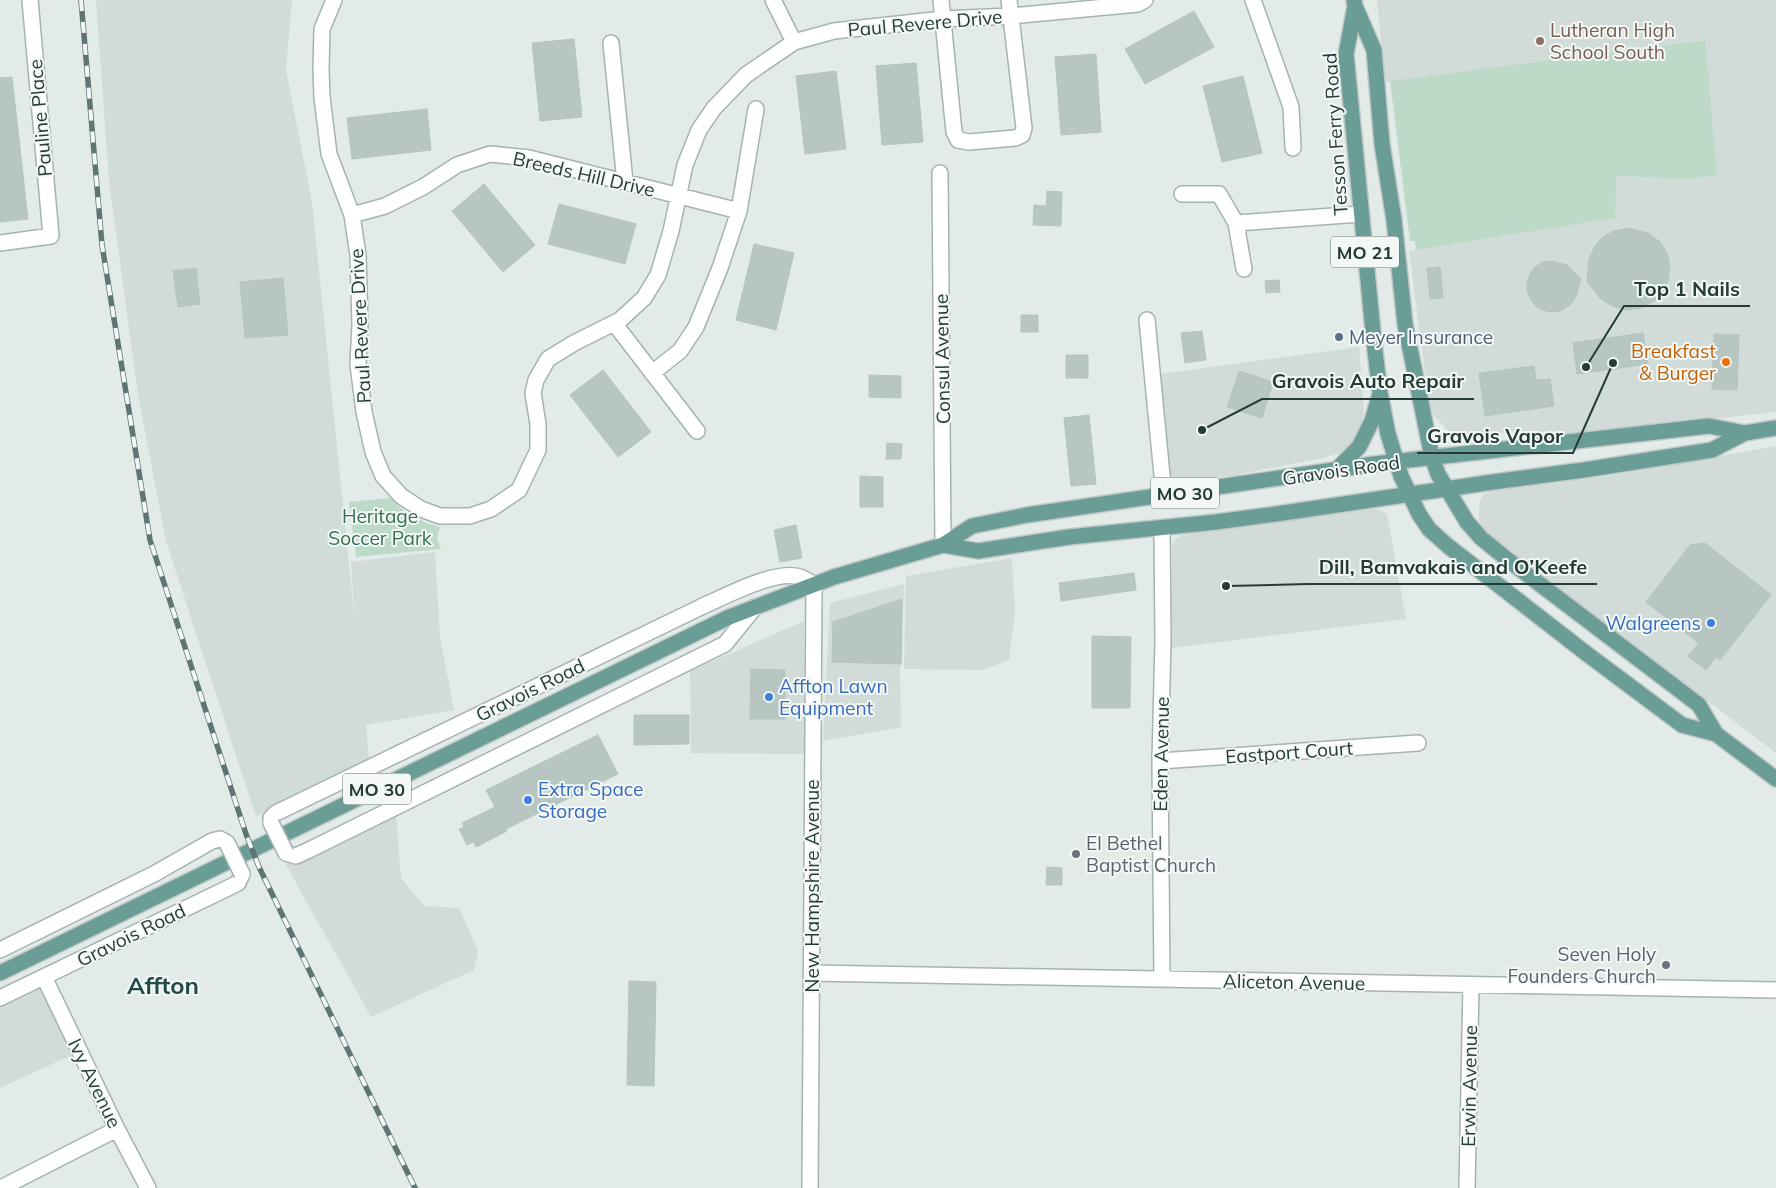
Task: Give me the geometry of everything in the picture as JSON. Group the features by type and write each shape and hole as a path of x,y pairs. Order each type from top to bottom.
{"main road":[{"name":"Tesson Ferry Road","path":"1355,3 1346,54 1380,393 1396,462 1420,517 1448,546 1518,602 1682,725 1716,734"},
{"name":"Tesson Ferry Road","path":"1355,3 1374,50 1382,144 1394,220 1405,324 1432,457"},
{"path":"1336,470 1359,447 1366,435 1380,393"},
{"name":"Gravois Road","path":"0,974 755,606 814,584 943,545 972,526 1073,508 1432,457 1709,426 1745,432 1776,428"},
{"name":"Gravois Road","path":"943,545 978,551 1069,537 1216,522 1410,495 1712,450 1745,432"},
{"name":"MO 21","path":"1432,457 1438,474 1447,489"},
{"path":"1447,489 1467,522 1481,538 1699,705 1716,734 1776,779"}],"street":[{"name":"Pauline Place","path":"0,243 51,236 30,0"},
{"name":"Paul Revere Drive","path":"334,0 322,29 322,97 329,154 352,215 358,255 360,325 358,364 364,412 373,452 383,476 401,496 421,509 440,516 470,516 491,510 519,490 538,450 538,424 533,393 536,380 548,360 574,343 620,320 644,298 658,275 671,231 685,165 699,130 714,108 746,75 794,42 834,31 943,19 1010,16 1138,4 1145,0"},
{"path":"773,0 794,42"},
{"path":"941,0 954,132 958,140 969,142 1015,138 1022,135 1024,128 1009,0"},
{"path":"1253,0 1291,107 1293,148"},
{"path":"611,44 625,182"},
{"path":"652,373 680,351 696,327 720,268 739,211 756,109"},
{"name":"Breeds Hill Drive","path":"352,215 385,206 423,187 456,166 490,154 529,158 739,211"},
{"name":"Consul Avenue","path":"940,173 943,545"},
{"path":"1182,194 1219,194 1236,223 1244,269"},
{"path":"1236,223 1361,214"},
{"path":"1147,320 1164,496"},
{"path":"614,323 697,431"},
{"name":"Eden Avenue","path":"1162,528 1163,641 1160,761 1162,979"},
{"name":"Gravois Road","path":"755,606 725,644 296,856 286,853 271,823 271,818 276,813 756,582 774,577 798,576 814,584"},
{"name":"New Hampshire Avenue","path":"810,1188 814,584"},
{"name":"Eastport Court","path":"1160,761 1418,743"},
{"name":"Gravois Road","path":"0,950 154,874 212,841 220,839 227,843 242,874 238,883 0,998"},
{"name":"Aliceton Avenue","path":"811,973 1776,990"},
{"name":"Ivy Avenue","path":"44,977 117,1129 148,1188"},
{"name":"Erwin Avenue","path":"1467,1188 1471,985"},
{"path":"1,1188 117,1129"}],"shaded area":[{"path":"96,0 292,0 286,70 312,202 355,623 351,562 435,552 440,637 454,710 366,725 369,760 256,817 166,541 138,395 109,181"},
{"path":"1377,0 1776,0 1776,412 1571,434 1524,431 1459,436 1448,431 1430,410 1409,251 1615,218 1615,176 1686,179 1704,40 1385,82"},
{"path":"1359,347 1364,413 1361,427 1354,442 1341,453 1235,475 1168,483 1160,374"},
{"path":"1776,446 1776,753 1484,531 1479,520 1479,511 1480,500 1483,495 1491,491 1611,476"},
{"path":"1372,509 1380,510 1387,514 1406,619 1171,648 1172,547 1176,539 1182,535"},
{"path":"1012,558 1015,612 1009,660 983,670 904,669 906,576"},
{"path":"904,584 902,662 900,668 901,727 823,741 830,603"},
{"path":"804,621 804,754 691,753 690,671"},
{"path":"396,814 401,878 424,906 459,908 478,951 474,970 371,1017 285,863"},
{"path":"39,986 74,1054 0,1088 0,1002"}],"green space":[{"path":"1705,40 1717,175 1686,179 1616,176 1615,218 1416,250 1415,241 1410,241 1390,81"},
{"name":"Heritage Soccer Park","path":"390,498 413,516 440,527 437,538 441,549 356,557 349,502"}],"building":[{"path":"1194,11 1214,47 1145,84 1125,49"},
{"path":"574,39 582,117 540,121 532,43"},
{"path":"1096,54 1101,132 1061,135 1055,57"},
{"path":"916,63 923,142 882,145 876,66"},
{"path":"836,71 846,149 805,154 796,76"},
{"path":"1243,76 1262,153 1222,162 1203,86"},
{"path":"12,77 28,219 0,222 0,78"},
{"path":"427,109 431,150 352,159 347,118"},
{"path":"484,184 535,245 503,272 452,211"},
{"path":"1047,191 1062,192 1061,226 1033,225 1034,205 1046,206"},
{"path":"559,204 636,224 625,264 548,244"},
{"path":"1628,228 1648,233 1659,241 1667,253 1670,267 1668,281 1661,294 1654,301 1641,308 1627,310 1612,306 1600,298 1587,281 1589,259 1595,246 1602,238 1614,231"},
{"path":"754,244 794,253 776,330 736,320"},
{"path":"1552,261 1567,265 1581,279 1576,297 1571,304 1560,311 1551,312 1536,306 1531,300 1527,291 1527,283 1535,267 1543,262"},
{"path":"1440,267 1443,298 1430,299 1427,268"},
{"path":"196,268 200,304 178,307 173,271"},
{"path":"283,278 288,335 245,338 240,282"},
{"path":"1279,280 1280,292 1266,293 1265,281"},
{"path":"1021,315 1038,315 1038,332 1021,332"},
{"path":"1202,331 1206,360 1185,363 1181,333"},
{"path":"1643,333 1648,364 1577,374 1573,343"},
{"name":"Breakfast & Burger","path":"1714,334 1739,335 1737,390 1712,389"},
{"path":"1066,355 1088,355 1088,378 1066,378"},
{"path":"1534,366 1536,380 1550,379 1554,406 1485,416 1479,373"},
{"path":"603,370 651,432 618,457 570,395"},
{"path":"1239,371 1273,382 1262,418 1227,407"},
{"path":"869,375 901,376 901,398 869,397"},
{"path":"1089,415 1096,484 1071,486 1064,418"},
{"path":"887,443 902,444 901,459 886,459"},
{"path":"860,476 883,477 883,507 860,507"},
{"path":"796,525 802,558 780,562 774,530"},
{"name":"Walgreens","path":"1705,543 1771,595 1720,660 1716,657 1706,670 1688,656 1699,643 1646,602 1690,545"},
{"path":"1134,573 1136,590 1061,601 1059,583"},
{"path":"902,599 901,664 832,662 833,622"},
{"path":"1092,636 1131,637 1130,708 1092,708"},
{"path":"751,669 785,670 785,719 750,719"},
{"path":"634,715 689,715 689,744 634,745"},
{"name":"Extra Space Storage","path":"598,735 618,774 506,829 507,831 476,847 474,842 467,845 459,829 464,827 462,823 495,807 486,790"},
{"path":"1047,867 1062,868 1062,885 1046,885"},
{"path":"629,981 656,982 654,1086 627,1085"}],"railway":[{"path":"81,0 102,245 150,540 246,834 259,867 415,1188"}],"place":[{"name":"Lutheran High School South","path":"1540,41"},
{"name":"Meyer Insurance","path":"1339,337"},
{"name":"Breakfast & Burger","path":"1726,362"},
{"name":"Gravois Vapor","path":"1613,363"},
{"name":"Top 1 Nails","path":"1586,367"},
{"name":"Gravois Auto Repair","path":"1202,430"},
{"name":"Dill, Bamvakais and O’Keefe","path":"1226,586"},
{"name":"Walgreens","path":"1711,623"},
{"name":"Affton Lawn Equipment","path":"769,697"},
{"name":"Extra Space Storage","path":"528,800"},
{"name":"El Bethel Baptist Church","path":"1076,854"},
{"name":"Seven Holy Founders Church","path":"1666,965"}],"district":[{"name":"Affton","path":"163,985"}]}
